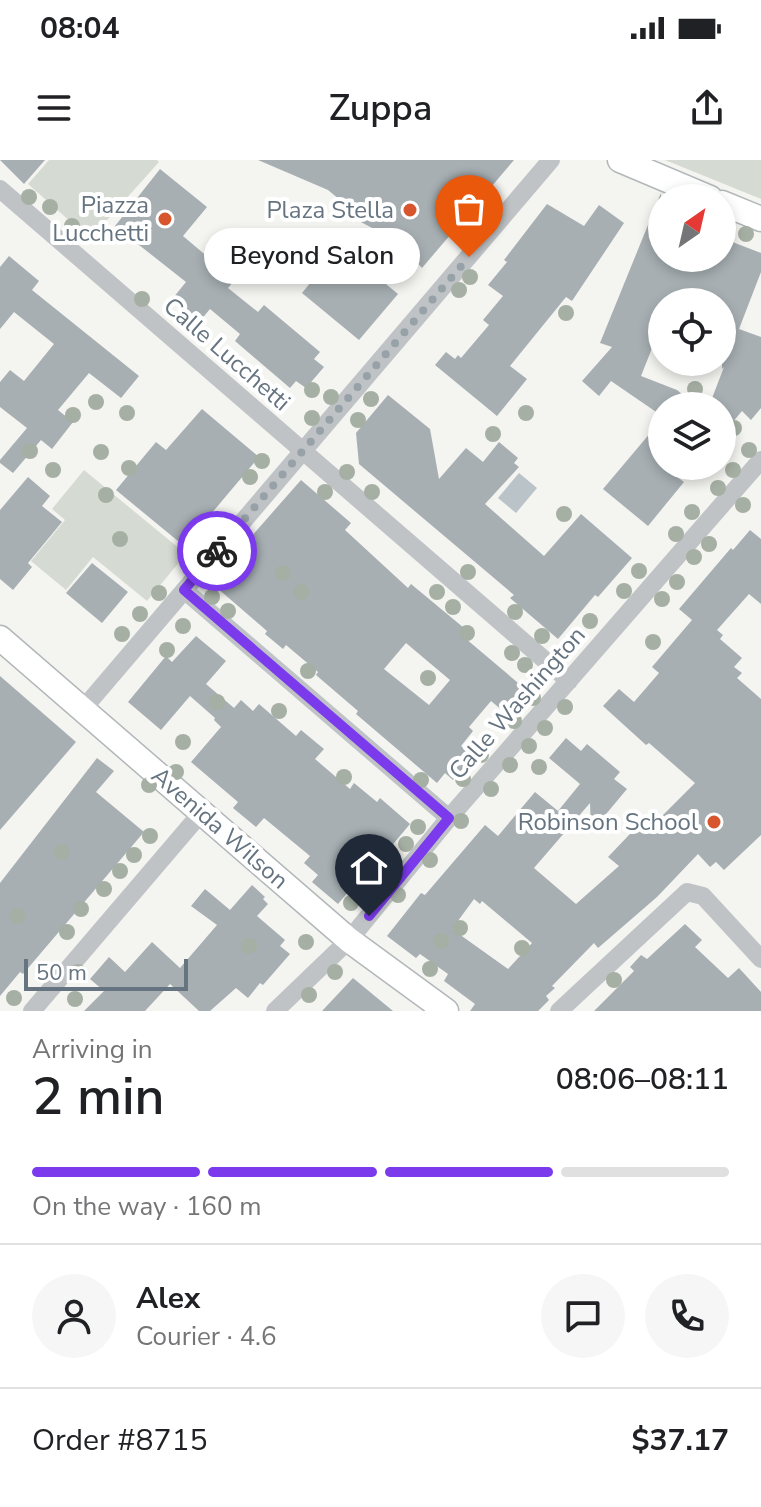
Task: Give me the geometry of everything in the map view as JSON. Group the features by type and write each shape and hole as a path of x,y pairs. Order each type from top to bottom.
{"street":[{"path":"83,709 551,160"},
{"path":"620,160 677,184"},
{"name":"Calle Lucchetti","path":"0,189 569,681"},
{"path":"736,209 761,219"},
{"name":"Calle Washington","path":"275,1011 349,940 449,818 761,460"},
{"path":"184,590 449,818"},
{"name":"Avenida Wilson","path":"0,638 349,940 446,1011"},
{"path":"32,1011 202,812"},
{"path":"559,1011 687,892 703,896 761,959"}],"shaded area":[{"path":"49,160 159,162 90,239 28,184"},
{"path":"665,160 761,160 761,199 736,189 736,184 724,184"},
{"path":"84,470 186,554 147,601 93,557 66,590 31,561 65,520 52,509"},
{"path":"519,473 537,488 516,513 498,498"}],"building":[{"path":"0,160 45,160 24,184"},
{"name":"Plaza Stella","path":"258,160 514,160 422,268 397,241 355,219 345,204 328,190"},
{"path":"160,169 207,207 183,236 235,280 228,288 258,312 264,305 320,352 314,359 324,367 306,388 296,381 290,388 235,341 240,334 210,309 200,321 173,298 186,282 115,226"},
{"path":"547,204 584,226 599,205 624,223 572,301 566,297 510,366 527,379 497,416 435,365 446,352 455,359 458,355 461,358 489,325 483,320 503,296 488,285"},
{"path":"648,225 648,272 736,272 736,243 761,253 761,272 739,329 761,337 761,408 751,420 742,411 736,418 736,392 714,392 721,376 736,376 736,288 648,288 648,358 641,376 679,392 648,392 648,406 611,381 599,396 582,381 612,347 600,343"},
{"path":"340,246 398,294 359,340 302,293"},
{"path":"9,256 39,281 32,290 139,376 121,398 89,373 58,410 73,422 52,449 41,440 13,473 0,460 27,428 0,407 0,382 10,370 24,381 54,344 14,312 0,329 0,267"},
{"path":"388,395 430,429 439,479 466,448 483,462 499,442 518,458 514,463 519,467 485,504 544,556 581,514 632,558 558,639 510,598 514,595 359,464 356,433"},
{"path":"202,409 259,457 184,546 116,490 156,442 166,450"},
{"path":"648,436 648,480 684,482 648,526 603,489"},
{"path":"28,477 50,496 42,506 62,522 28,563 32,567 13,590 0,579 0,510"},
{"path":"301,480 351,523 345,530 408,588 411,584 464,628 459,633 530,693 509,716 491,701 469,727 473,731 461,746 474,756 453,780 445,773 437,783 356,714 358,711 316,675 318,672 286,645 283,649 265,634 267,631 216,587 255,542 250,538","holes":["406,643 450,680 429,705 384,669"]},
{"path":"750,530 761,539 761,604 749,594 717,630 723,635 720,639 742,658 734,667 742,673 737,678 761,699 761,835 724,870 716,862 710,867 698,854 657,897 598,948 594,943 552,986 555,988 546,996 549,1000 538,1011 470,1011 475,1004 444,981 448,974 420,954 416,958 387,936 421,893 425,895 485,825 498,836 535,792 558,811 580,784 549,758 566,738 581,751 587,744 620,772 614,779 627,789 591,832 590,803 534,868 576,904 619,866 608,857 647,816 655,823 695,783 603,706 619,689 634,702 659,673 652,667 692,620 679,609 731,548 733,550","holes":["474,899 480,904 482,901 532,943 508,969 452,929"]},
{"path":"92,563 128,592 102,623 66,593"},
{"path":"196,636 226,661 206,684 234,708 241,700 253,711 259,704 296,736 301,730 324,749 315,759 350,789 354,783 377,802 380,798 410,824 338,904 312,882 318,875 304,863 310,856 264,818 256,827 233,808 238,802 191,762 221,727 215,718 190,696 161,730 128,702 166,656 172,662"},
{"path":"0,676 76,742 0,830"},
{"path":"97,758 114,771 96,792 144,832 23,974 20,972 0,996 0,883"},
{"path":"252,885 268,904 257,916 285,940 280,946 290,954 248,998 236,988 210,1011 199,1011 170,984 145,1011 84,1011 104,991 90,979 109,957 125,972 152,942 180,968 217,925 191,906 205,889 230,910"},
{"path":"685,924 702,940 695,947 728,978 739,968 761,992 761,1011 594,1011 634,971 630,967 641,955 647,959"},
{"path":"353,978 393,1011 322,1011"}],"way so far":[{"path":"217,551 469,257"}],"place":[{"name":"Plaza Stella","path":"410,210"},
{"name":"Piazza Lucchetti","path":"165,219"},
{"name":"Beyond Salon","path":"469,257"},
{"name":"Robinson School","path":"714,822"}],"route":[{"path":"217,551 184,590 449,818 369,916"}]}
